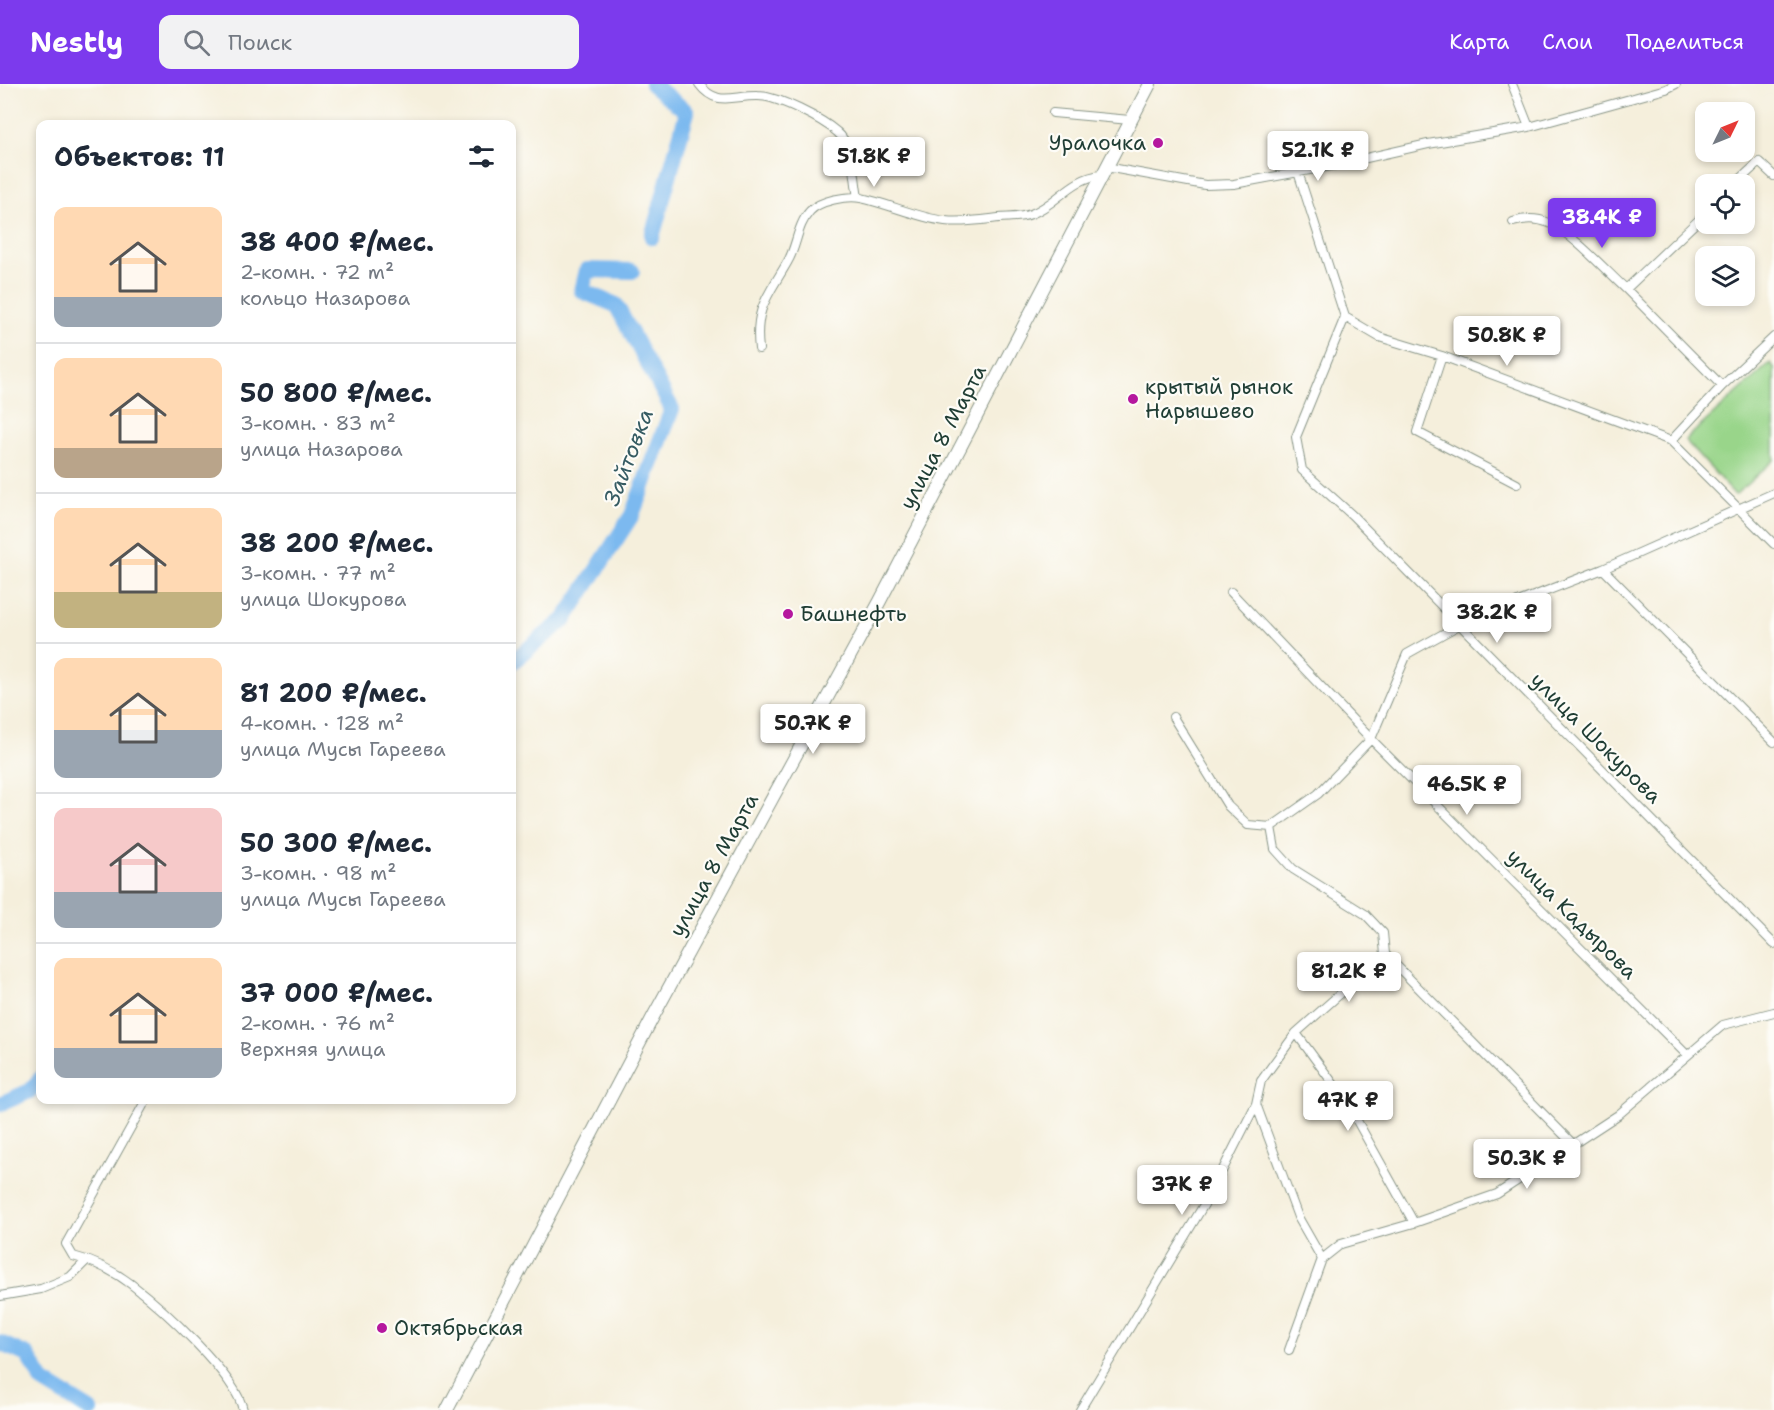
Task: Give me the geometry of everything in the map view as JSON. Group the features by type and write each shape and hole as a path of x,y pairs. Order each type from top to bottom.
{"main road":[{"name":"улица 8 Марта","path":"447,1410 654,1016 886,590 1149,84"}],"street":[{"path":"699,84 707,94 719,98 758,96 778,99 829,126 840,134 850,152 858,197"},
{"path":"1512,84 1529,127"},
{"path":"759,349 757,331 761,307 775,279 789,260 806,216 822,202 858,197 945,221 1030,215 1080,180 1104,171 1205,185 1234,184 1428,144 1529,127 1666,89 1676,84"},
{"path":"1053,113 1130,120"},
{"path":"1746,174 1759,162 1774,176"},
{"path":"1298,172 1345,317 1379,337 1442,356 1671,441 1774,544"},
{"path":"1513,222 1524,218 1538,220 1560,228 1626,289 1722,386"},
{"path":"1626,289 1695,223"},
{"name":"улица Шокурова","path":"1345,317 1296,437 1302,470 1352,516 1774,944"},
{"path":"1671,441 1722,386 1774,337"},
{"path":"1442,356 1417,432 1517,484"},
{"path":"1173,717 1228,806 1248,825 1271,827 1318,794 1371,739 1407,654 1459,625 1603,569 1774,493"},
{"path":"1603,569 1774,742"},
{"name":"улица Кадырова","path":"1231,592 1371,739 1687,1054"},
{"path":"1271,827 1275,849 1293,869 1365,914 1383,933 1385,954 1573,1144"},
{"path":"1080,1410 1211,1193 1256,1104 1261,1081 1296,1033 1385,954"},
{"path":"1288,1350 1322,1259 1341,1244 1414,1223 1497,1194 1618,1115 1723,1025 1774,1012"},
{"path":"1296,1033 1346,1101 1414,1223"},
{"path":"144,1104 66,1244 73,1256 87,1260 129,1283 166,1314 229,1379 243,1410"},
{"path":"1256,1104 1298,1217 1322,1259"},
{"path":"0,1296 41,1289 70,1277 87,1260"}],"green space":[{"path":"1770,363 1774,368 1774,460 1735,495 1685,440"}],"waterway":[{"name":"Зайтовка","path":"652,84 687,112 652,237"},
{"name":"Зайтовка","path":"516,659 565,619 632,515 672,409 616,305 582,291 587,270 632,271"},
{"name":"Зайтовка","path":"0,1104 30,1091 36,1084"},
{"name":"Зайтовка","path":"0,1343 27,1355 43,1381 90,1410"}],"place":[{"name":"Уралочка","path":"1158,143"},
{"name":"крытый рынок Нарышево","path":"1133,399"},
{"name":"Башнефть","path":"788,614"},
{"name":"Октябрьская","path":"382,1328"}]}
